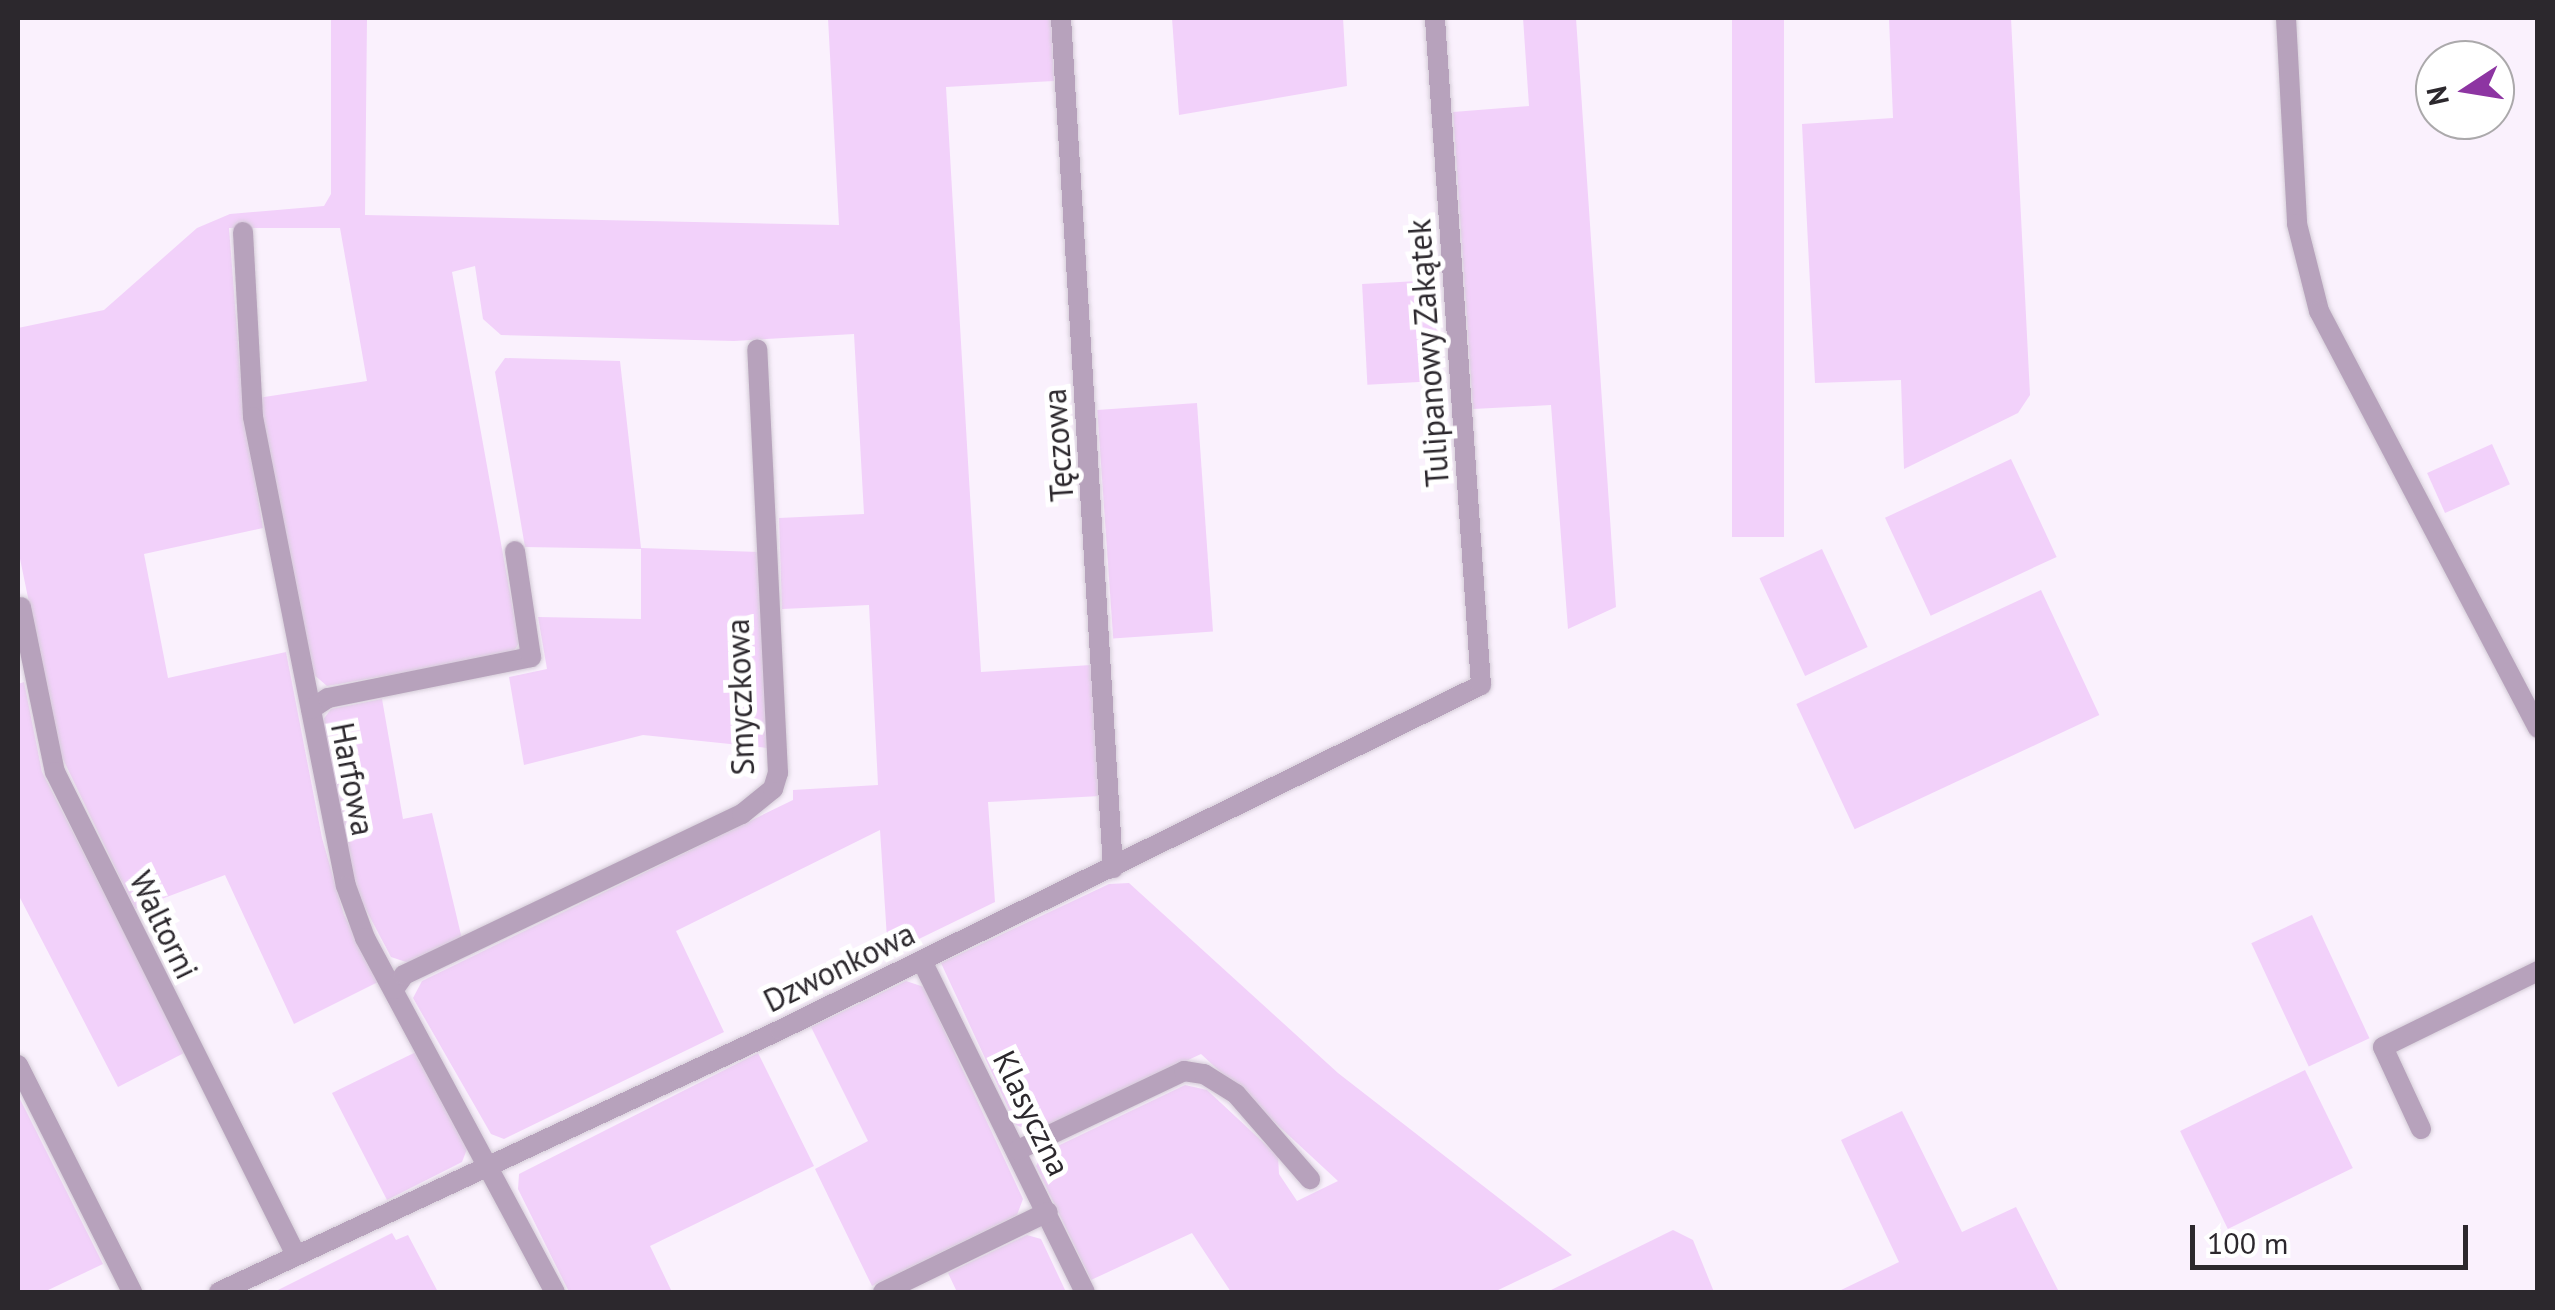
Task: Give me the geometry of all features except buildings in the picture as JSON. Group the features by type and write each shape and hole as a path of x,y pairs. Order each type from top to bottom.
{"street":[{"name":"Tęczowa","path":"1061,18 1113,868"},
{"name":"Tulipanowy Zakątek","path":"1435,18 1480,686"},
{"path":"2286,18 2295,211 2319,311 2538,728"},
{"name":"Harfowa","path":"243,232 250,395 300,682 311,709 309,726 346,886 394,989 555,1292"},
{"name":"Smyczkowa","path":"394,989 404,975 742,814 773,789 778,773 758,350"},
{"path":"311,709 328,698 526,660 532,647 515,551"},
{"name":"Waltorni","path":"21,608 55,772 296,1255"},
{"name":"Dzwonkowa","path":"219,1292 922,961 1480,686"},
{"name":"Klasyczna","path":"922,961 1085,1292"},
{"path":"2422,1129 2383,1047 2538,971"},
{"path":"18,1065 132,1292"},
{"path":"1018,1150 1184,1072 1204,1074 1236,1094 1310,1180"},
{"path":"883,1292 1048,1212"}],"shaded area":[{"path":"331,18 367,18 365,215 839,225 828,18 1051,18 1054,81 946,87 981,672 1091,665 1100,796 988,802 995,902 888,954 880,830 676,931 724,1032 504,1139 491,1134 413,998 422,981 793,800 793,790 878,785 869,605 782,609 779,518 864,514 854,334 734,341 501,335 483,319 475,266 452,272 519,643 512,654 327,686 312,673 258,398 367,381 340,228 229,228 243,407 263,528 144,554 168,678 286,652 322,838 344,915 380,981 294,1024 225,875 135,909 60,753 18,549 18,328 104,310 197,228 230,214 324,206 331,194"},
{"path":"1172,18 1343,18 1347,86 1179,115"},
{"path":"1523,18 1576,18 1616,607 1568,629 1551,405 1473,409 1453,112 1529,106"},
{"path":"1732,18 1784,18 1784,537 1732,537"},
{"path":"1889,18 2011,18 2030,395 2018,413 1904,469 1901,380 1815,383 1802,124 1893,118"},
{"path":"1437,280 1442,381 1367,385 1362,284"},
{"path":"505,358 620,361 641,548 759,552 768,748 643,735 524,765 509,677 547,669 538,617 641,619 641,549 525,547 495,372"},
{"path":"1197,403 1213,631 1113,638 1097,410"},
{"path":"2492,444 2510,484 2445,513 2427,473"},
{"path":"2011,459 2057,557 1931,616 1885,518"},
{"path":"1822,549 1868,647 1805,676 1759,578"},
{"path":"2041,590 2099,715 1855,829 1796,704"},
{"path":"24,682 42,772 186,1052 118,1087 18,894 18,684"},
{"path":"382,699 403,819 432,813 462,939 412,964 391,957 354,887 319,725 331,709"},
{"path":"1129,883 1338,1073 1572,1255 1494,1292 1231,1292 1192,1233 1091,1280 1036,1166 1043,1153 1185,1085 1207,1090 1278,1156 1279,1174 1297,1201 1338,1181 1201,1054 1034,1132 1016,1125 941,963 1109,884"},
{"path":"2312,915 2369,1038 2309,1067 2251,943"},
{"path":"906,981 924,987 1023,1199 1017,1215 872,1286 815,1169 868,1141 811,1027"},
{"path":"418,1051 469,1144 462,1162 387,1200 332,1093"},
{"path":"758,1053 814,1166 650,1246 672,1292 569,1292 518,1189 519,1174"},
{"path":"2305,1070 2353,1168 2228,1229 2180,1131"},
{"path":"18,1095 103,1264 44,1292 18,1292"},
{"path":"1902,1111 1962,1232 2016,1207 2059,1292 1837,1292 1899,1262 1841,1140"},
{"path":"1673,1230 1693,1240 1714,1292 1547,1292"},
{"path":"392,1233 396,1240 408,1235 438,1292 274,1292"},
{"path":"1027,1235 1041,1239 1066,1292 957,1292 948,1273"}]}
